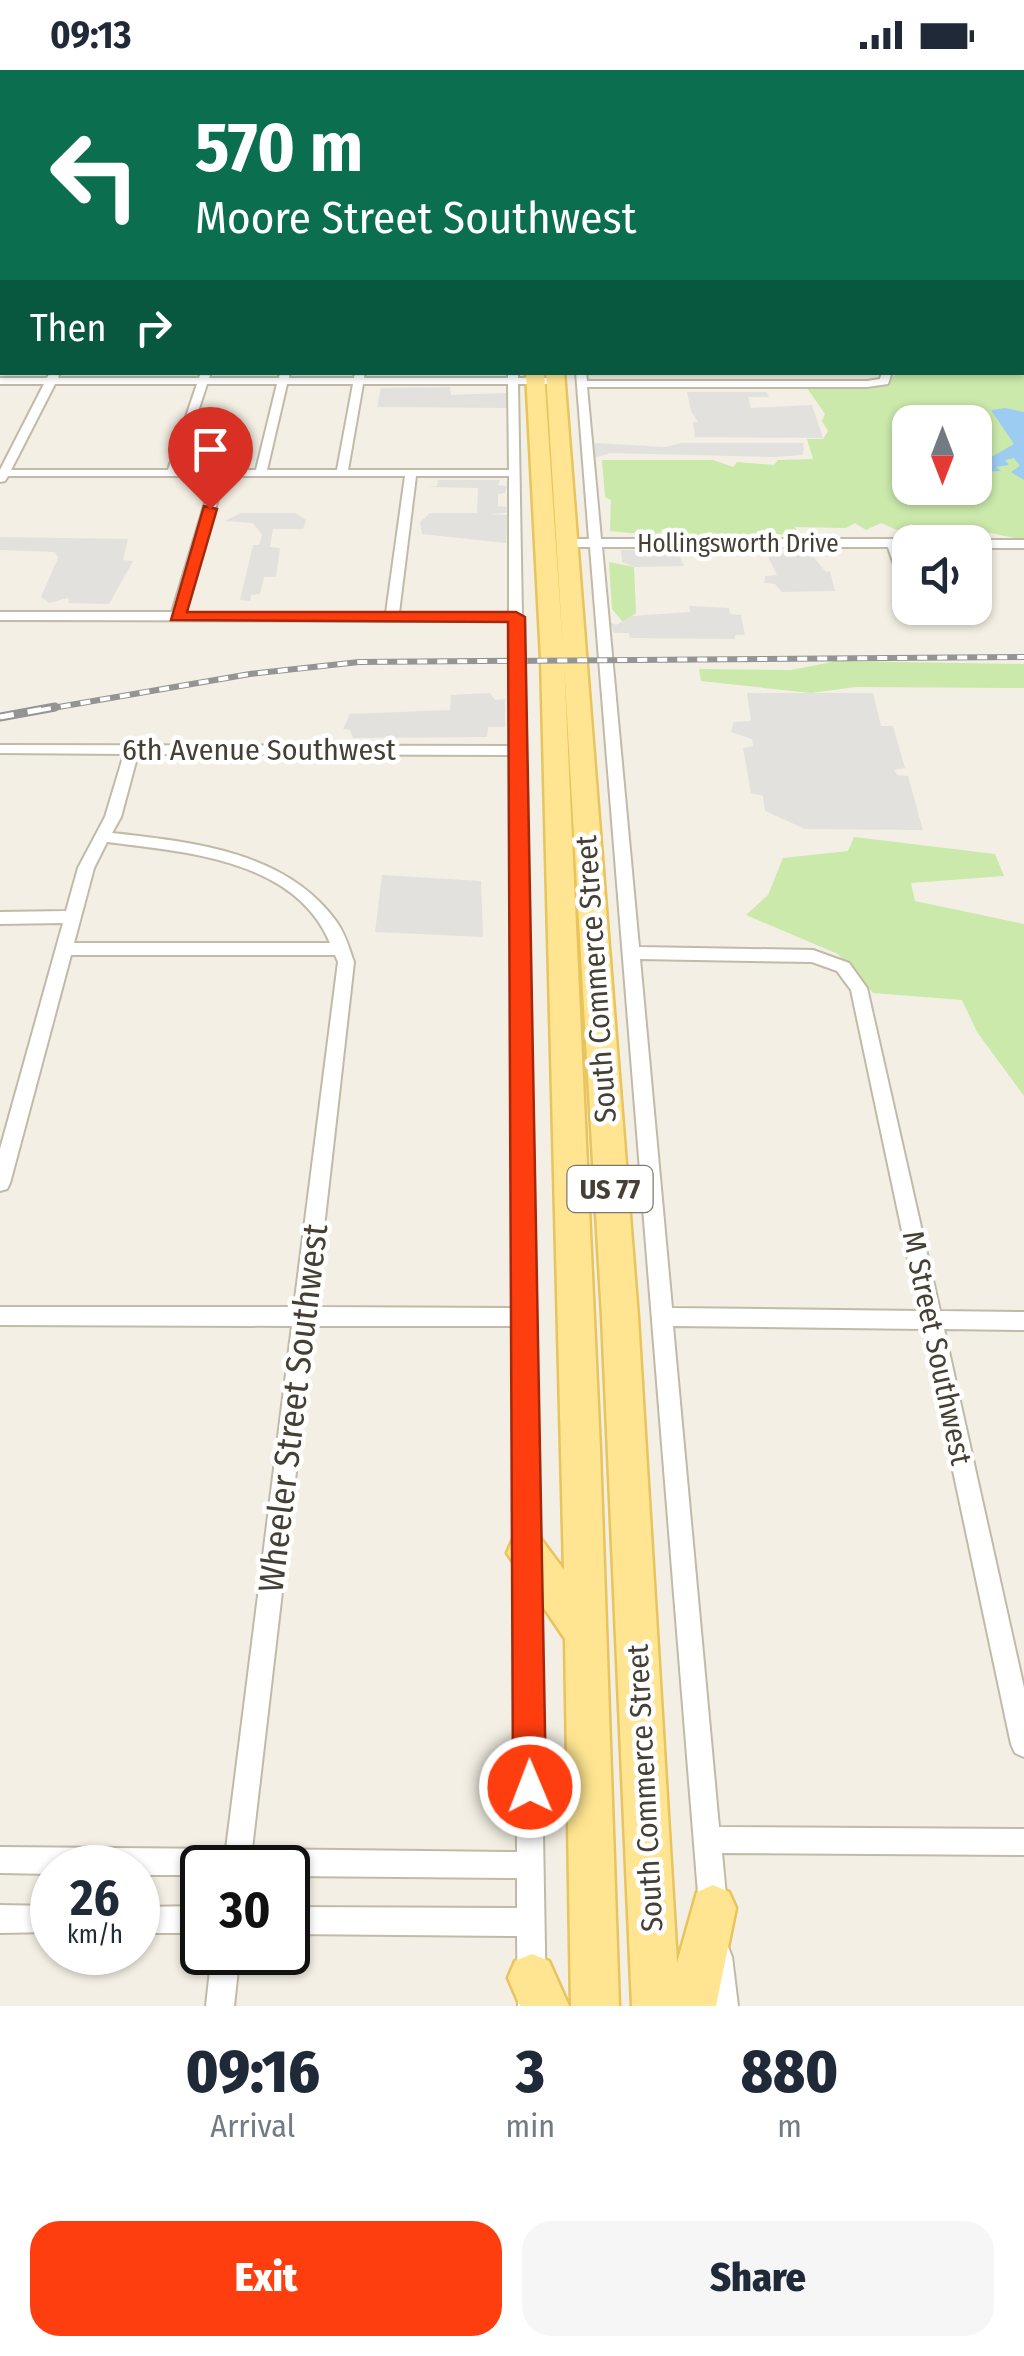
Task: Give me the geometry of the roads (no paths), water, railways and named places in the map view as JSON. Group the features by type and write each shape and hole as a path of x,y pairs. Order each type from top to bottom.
{"main road":[{"name":"South Commerce Street","path":"546,377 540,510 552,659 595,2006"},
{"name":"South Commerce Street","path":"546,377 581,543 578,659 593,964 620,1317 656,2006"},
{"path":"540,510 550,520 558,540 581,543"},
{"path":"527,1553 586,1633"},
{"path":"692,2006 713,1908"}],"street":[{"path":"0,382 53,377 546,377 867,384 884,382 886,375"},
{"path":"53,377 1,475 514,473"},
{"path":"172,473 205,377"},
{"path":"261,473 284,377"},
{"path":"342,473 359,377"},
{"path":"536,1997 531,1922 514,473 546,377"},
{"path":"177,616 220,473"},
{"path":"392,617 411,473"},
{"path":"581,543 631,952 724,2006"},
{"name":"Hollingsworth Drive","path":"581,543 892,543"},
{"path":"992,544 1024,544"},
{"path":"0,616 516,617"},
{"name":"6th Avenue Southwest","path":"0,749 518,750"},
{"path":"0,1183 86,868 122,794 132,750"},
{"path":"65,949 342,949 339,936 317,904 270,871 196,850 104,836"},
{"path":"0,918 73,917"},
{"name":"Wheeler Street Southwest","path":"240,1845 306,1316 346,962 342,949"},
{"name":"M Street Southwest","path":"631,952 800,955 836,962 855,979 862,996 1024,1744"},
{"path":"0,1316 524,1317"},
{"path":"662,1318 1024,1321"},
{"path":"707,1840 1024,1842"},
{"path":"0,1860 180,1864"},
{"path":"310,1865 531,1864"},
{"path":"0,1918 30,1919"},
{"path":"310,1921 531,1922"},
{"path":"220,2006 223,1975"}],"water":[{"path":"992,410 1024,412 1024,480 1011,472 1020,466 1014,458 1005,460 1009,465 996,467 1001,471 992,471 992,457 1014,444"}],"railway":[{"path":"41,710 250,674 359,662 1024,657"},
{"path":"0,717 55,707"}]}
